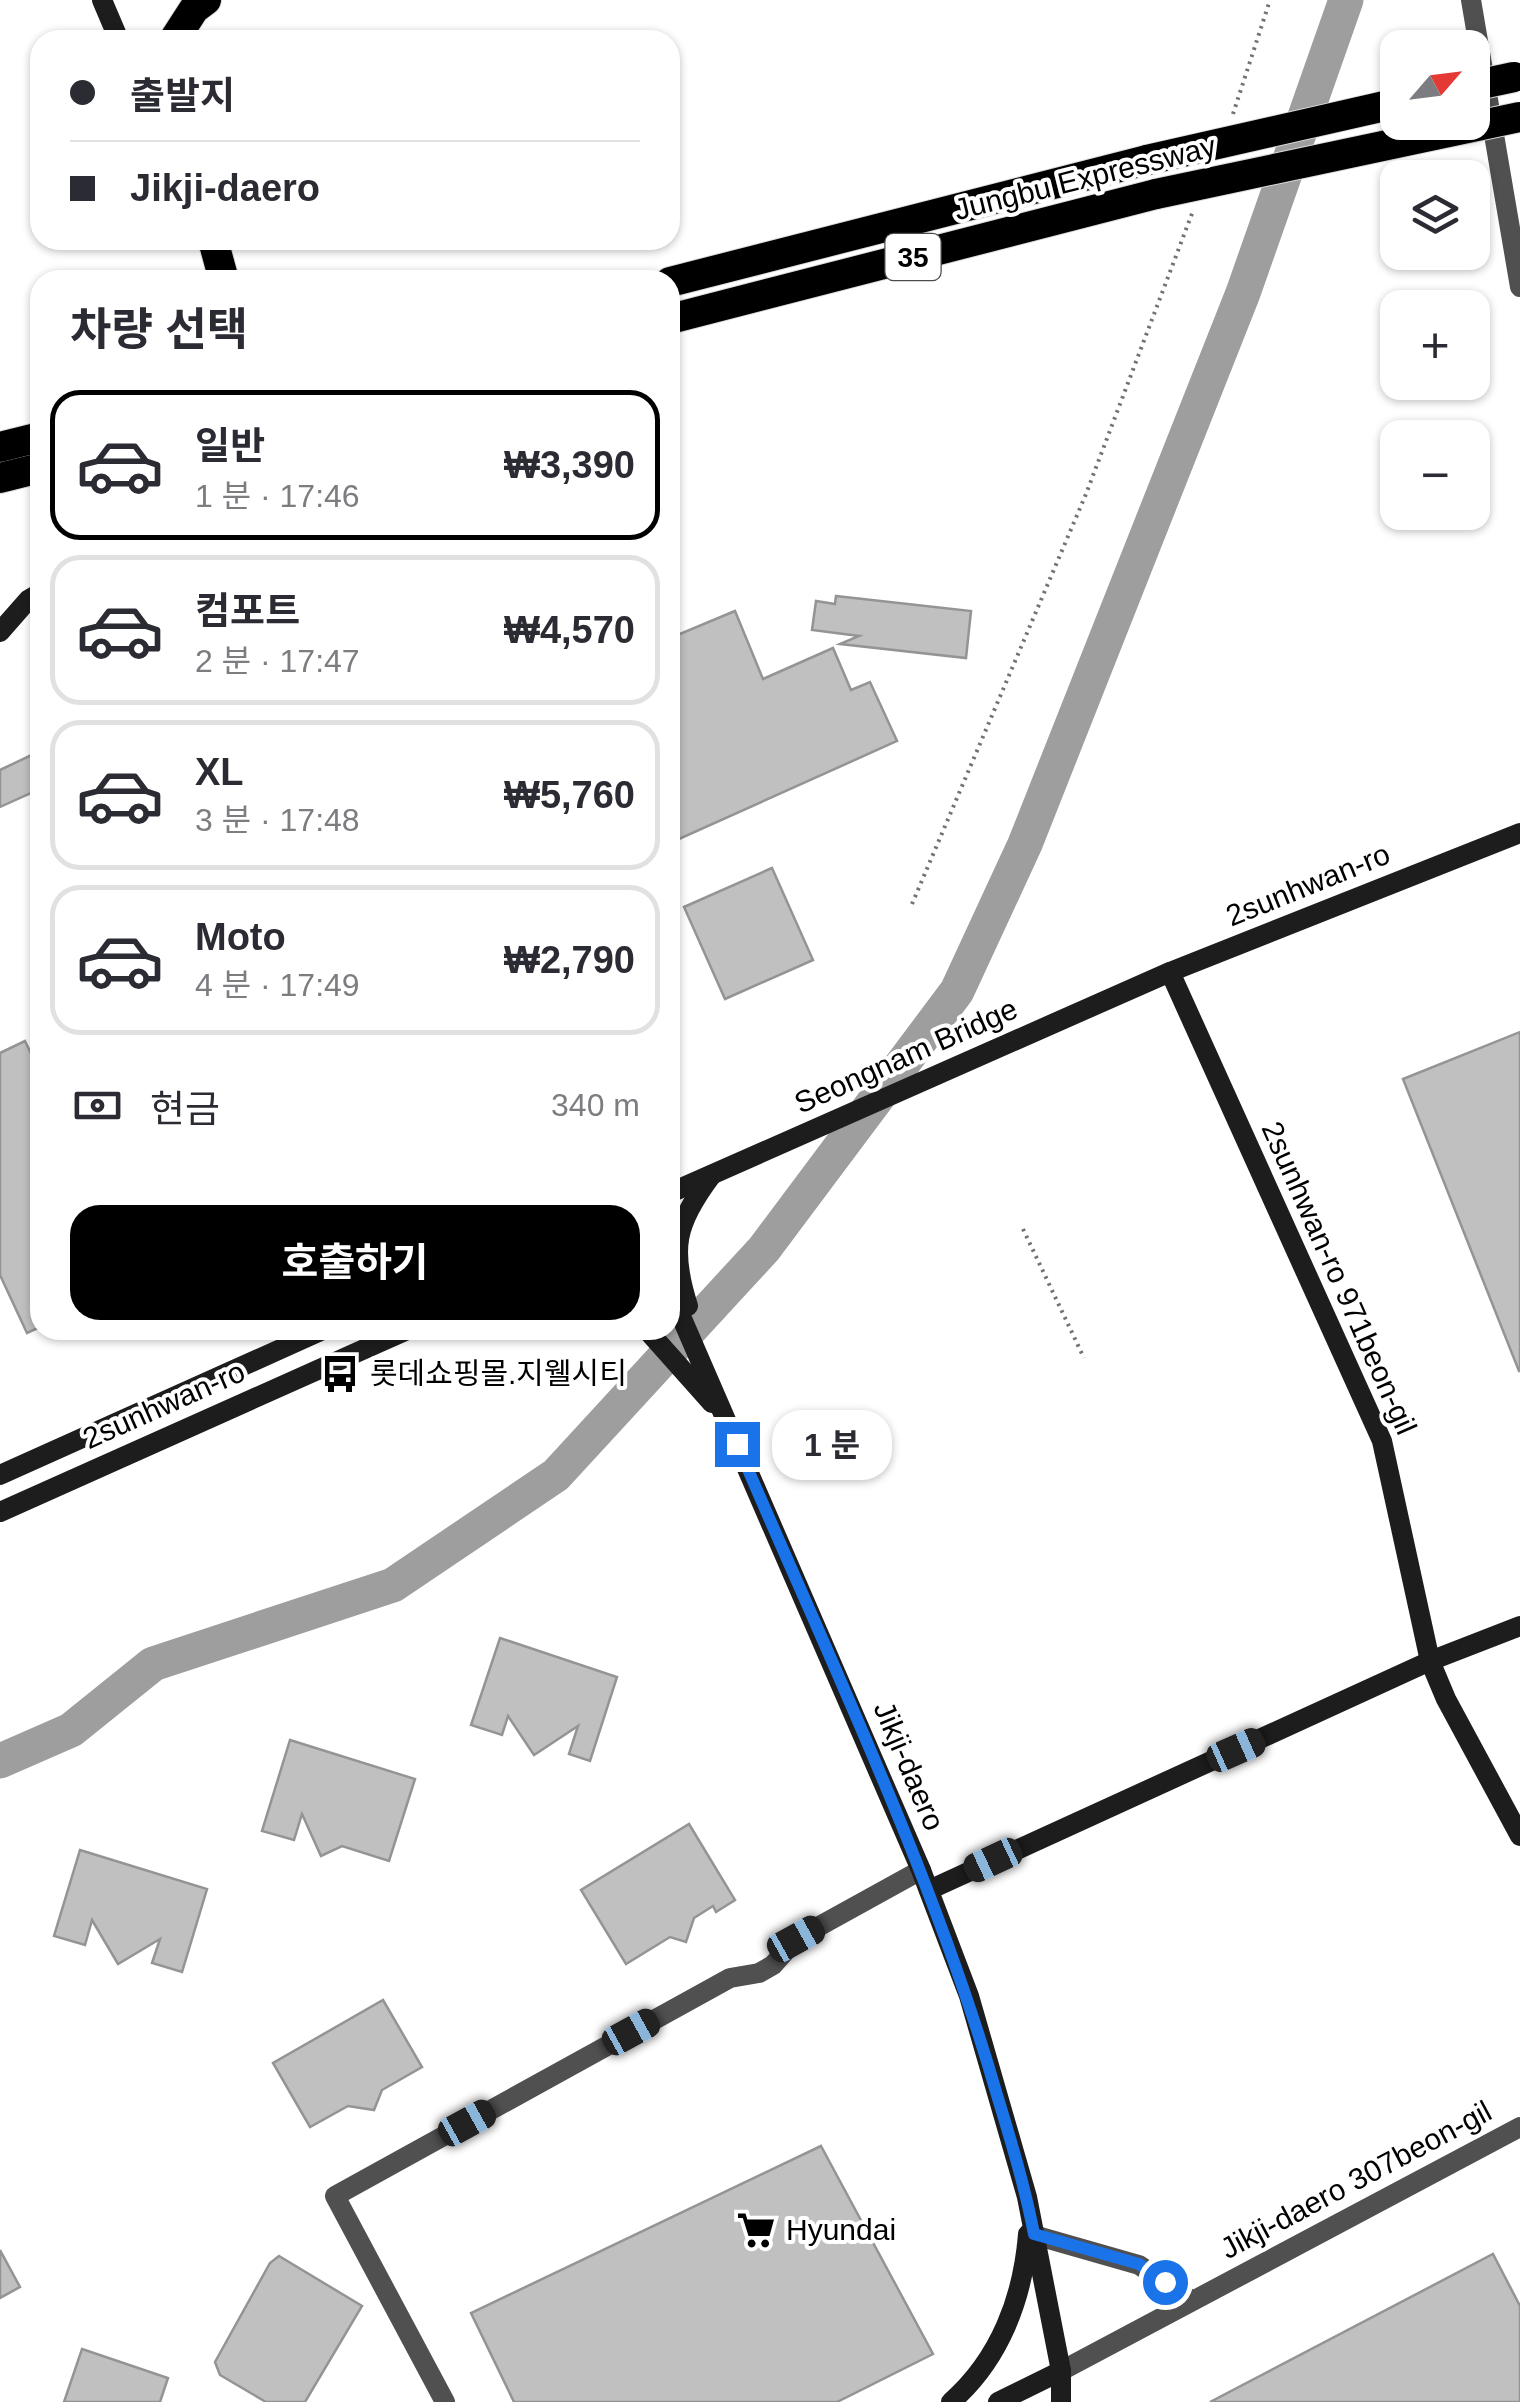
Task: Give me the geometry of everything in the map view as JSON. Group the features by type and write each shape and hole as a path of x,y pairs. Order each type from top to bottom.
{"highway":[{"path":"180,30 194,9 206,0"},
{"path":"1490,82 1518,76"},
{"name":"Jungbu Expressway","path":"680,279 1147,160 1380,107"},
{"name":"Jungbu Expressway","path":"680,316 1156,194 1520,117"},
{"path":"0,447 30,440"},
{"path":"0,478 30,470"}],"street":[{"path":"102,0 115,30"},
{"path":"1471,0 1520,287"},
{"path":"0,632 30,599"},
{"name":"2sunhwan-ro","path":"1118,995 1520,833"},
{"name":"2sunhwan-ro 971beon-gil","path":"1170,972 1382,1441 1430,1661 1446,1699 1520,1836"},
{"name":"Seongnam Bridge","path":"715,1173 1118,995"},
{"path":"680,1177 715,1173"},
{"path":"680,1189 715,1173"},
{"path":"680,1232 696,1196 715,1173"},
{"name":"Jikji-daero","path":"680,1298 720,1404 921,1870 969,1996 1027,2197 1061,2371 1061,2402"},
{"name":"2sunhwan-ro","path":"0,1475 301,1340"},
{"name":"2sunhwan-ro","path":"0,1512 385,1340"},
{"path":"657,1340 685,1373 720,1404"},
{"path":"929,1890 1430,1661 1520,1626"},
{"path":"444,2402 335,2196 730,1978 758,1973 773,1965 796,1939 921,1870"},
{"name":"Jikji-daero 307beon-gil","path":"1061,2371 1520,2127"},
{"path":"951,2402 978,2377 1012,2313 1027,2244 1027,2197"},
{"path":"1034,2234 1139,2264 1191,2300"},
{"path":"998,2402 1061,2371"}],"path":[{"path":"1230,122 1270,0"},
{"path":"912,904 1093,476 1200,195"},
{"path":"1023,1230 1084,1358"}],"building":[{"path":"836,596 971,611 966,658 840,644 859,636 812,630 816,601 835,604"},
{"path":"735,611 763,679 833,648 851,690 870,682 897,741 680,839 680,634"},
{"path":"30,756 30,794 0,807 0,770"},
{"path":"772,868 813,960 725,999 684,907"},
{"path":"1520,1032 1520,1371 1519,1371 1403,1079"},
{"path":"25,1041 30,1051 27,1333 0,1275 0,1053"},
{"path":"500,1638 617,1677 590,1761 569,1754 578,1726 534,1755 508,1716 502,1735 471,1725"},
{"path":"290,1740 415,1779 389,1861 342,1846 321,1856 302,1814 294,1840 262,1831"},
{"path":"689,1824 735,1900 716,1912 713,1906 694,1918 686,1942 670,1937 626,1964 581,1890"},
{"path":"80,1850 207,1889 182,1972 152,1963 160,1939 118,1964 92,1920 85,1945 54,1936"},
{"path":"383,2000 422,2067 382,2090 374,2110 348,2106 310,2127 273,2063"},
{"name":"Hyundai","path":"821,2146 933,2354 837,2402 514,2402 471,2313"},
{"path":"0,2250 20,2287 0,2298"},
{"path":"1493,2254 1520,2306 1520,2402 1210,2402"},
{"path":"279,2256 362,2306 305,2402 266,2402 220,2375 215,2362 270,2263"},
{"path":"82,2349 168,2378 160,2402 64,2402"}],"waterway":[{"path":"0,1761 71,1730 153,1664 393,1585 556,1475 764,1249 957,991 1025,844 1243,293 1346,0"}],"place":[{"name":"롯데쇼핑몰.지웰시티","path":"340,1374"},
{"name":"Hyundai","path":"756,2230"}],"route":[{"path":"737,1444 924,1876 969,1996 1034,2234 1139,2264 1165,2282"}]}
